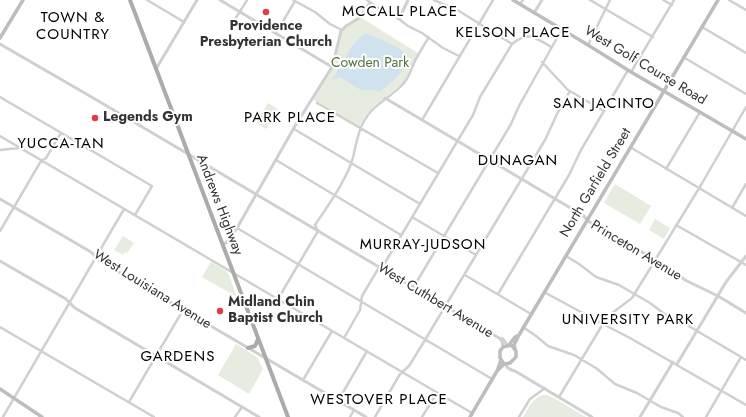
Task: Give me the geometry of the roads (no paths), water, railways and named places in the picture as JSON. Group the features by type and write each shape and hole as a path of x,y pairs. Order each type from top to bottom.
{"main road":[{"path":"0,38 23,0"},
{"name":"Andrews Highway","path":"131,0 288,417"},
{"name":"West Golf Course Road","path":"513,0 663,91 746,139"},
{"name":"North Garfield Street","path":"519,335 718,0"},
{"path":"505,364 499,356 500,351 519,335"},
{"path":"470,417 498,371 505,364 510,363 516,357 514,345 519,335"},
{"path":"248,348 255,346 258,339"},
{"path":"506,346 515,348"},
{"path":"498,371 501,360"},
{"path":"0,389 42,417"}],"street":[{"path":"147,0 184,22"},
{"path":"156,69 197,0"},
{"path":"220,0 332,67"},
{"path":"231,26 247,0"},
{"path":"276,33 294,0 316,12 330,24 342,30"},
{"path":"399,19 408,0"},
{"path":"434,0 459,11 512,44"},
{"path":"422,120 492,0"},
{"path":"520,4 523,0"},
{"path":"590,0 653,37"},
{"path":"588,45 610,0"},
{"path":"663,0 672,5"},
{"path":"498,294 569,175 580,150 653,37 674,0"},
{"path":"729,0 746,10"},
{"path":"223,245 228,241 237,228 294,129 332,67 342,30 359,18 368,1 381,10 390,13 443,48 459,56"},
{"path":"534,13 540,1"},
{"path":"702,27 746,53"},
{"path":"413,288 511,123 542,62 562,29"},
{"path":"344,338 360,310 362,296 378,269 383,266 402,235 473,115 480,97 512,44 519,38 532,36 551,46"},
{"path":"278,299 318,230 315,226 351,163 358,134 364,121 371,111 406,81 428,37"},
{"name":"West Cuthbert Avenue","path":"0,44 318,230 445,307 503,339 506,346"},
{"path":"683,58 746,94"},
{"path":"542,62 570,91 604,111"},
{"path":"375,417 400,374 409,366 425,340 545,140 570,91"},
{"path":"0,97 152,186 135,215"},
{"name":"Princeton Avenue","path":"386,98 584,216 587,220 616,241 634,248 670,269 685,280 718,296 746,313"},
{"path":"316,103 358,128 362,128 438,173"},
{"path":"559,397 607,317 628,302 634,294 699,188 746,107"},
{"path":"666,169 700,112"},
{"path":"294,129 420,204"},
{"path":"0,231 61,132"},
{"path":"0,136 472,413"},
{"path":"630,147 746,216"},
{"path":"0,150 21,148"},
{"path":"276,160 402,235"},
{"path":"732,208 746,184"},
{"name":"West Louisiana Avenue","path":"0,199 96,256 100,261 366,417"},
{"path":"3,417 124,209"},
{"path":"412,217 476,255"},
{"path":"676,225 746,265"},
{"path":"237,228 492,379"},
{"path":"566,256 596,277 619,285 666,315 697,331 746,360"},
{"path":"677,364 726,282 746,256"},
{"path":"0,261 66,299 75,308 259,417"},
{"path":"464,274 531,314"},
{"path":"544,292 677,364 746,405"},
{"path":"129,402 184,310"},
{"path":"0,327 154,417"},
{"path":"524,327 548,346 566,351 596,368 615,384 637,392 661,407 678,413 683,417"},
{"path":"303,380 332,331"},
{"path":"338,401 367,352"},
{"path":"706,417 741,357"},
{"path":"640,417 673,362"},
{"path":"510,363 515,371"},
{"path":"505,364 507,367 592,417"},
{"path":"519,417 530,399 545,388"},
{"path":"422,417 437,393"},
{"path":"235,417 242,406"},
{"path":"350,417 354,410"}],"water":[{"path":"366,33 397,47 406,55 406,61 402,71 393,81 379,92 360,89 340,77 332,80 350,49 362,35"}],"place":[{"name":"Providence Presbyterian Church","path":"266,12"},
{"name":"Legends Gym","path":"95,118"},
{"name":"Midland Chin Baptist Church","path":"220,311"}],"district":[{"name":"MCCALL PLACE","path":"400,12"},
{"name":"TOWN & COUNTRY","path":"73,26"},
{"name":"KELSON PLACE","path":"513,33"},
{"name":"SAN JACINTO","path":"604,104"},
{"name":"PARK PLACE","path":"290,118"},
{"name":"YUCCA-TAN","path":"61,144"},
{"name":"DUNAGAN","path":"518,161"},
{"name":"MURRAY-JUDSON","path":"423,245"},
{"name":"UNIVERSITY PARK","path":"628,320"},
{"name":"GARDENS","path":"178,357"},
{"name":"WESTOVER PLACE","path":"379,400"}],"park label":[{"name":"Cowden Park","path":"370,64"}]}
